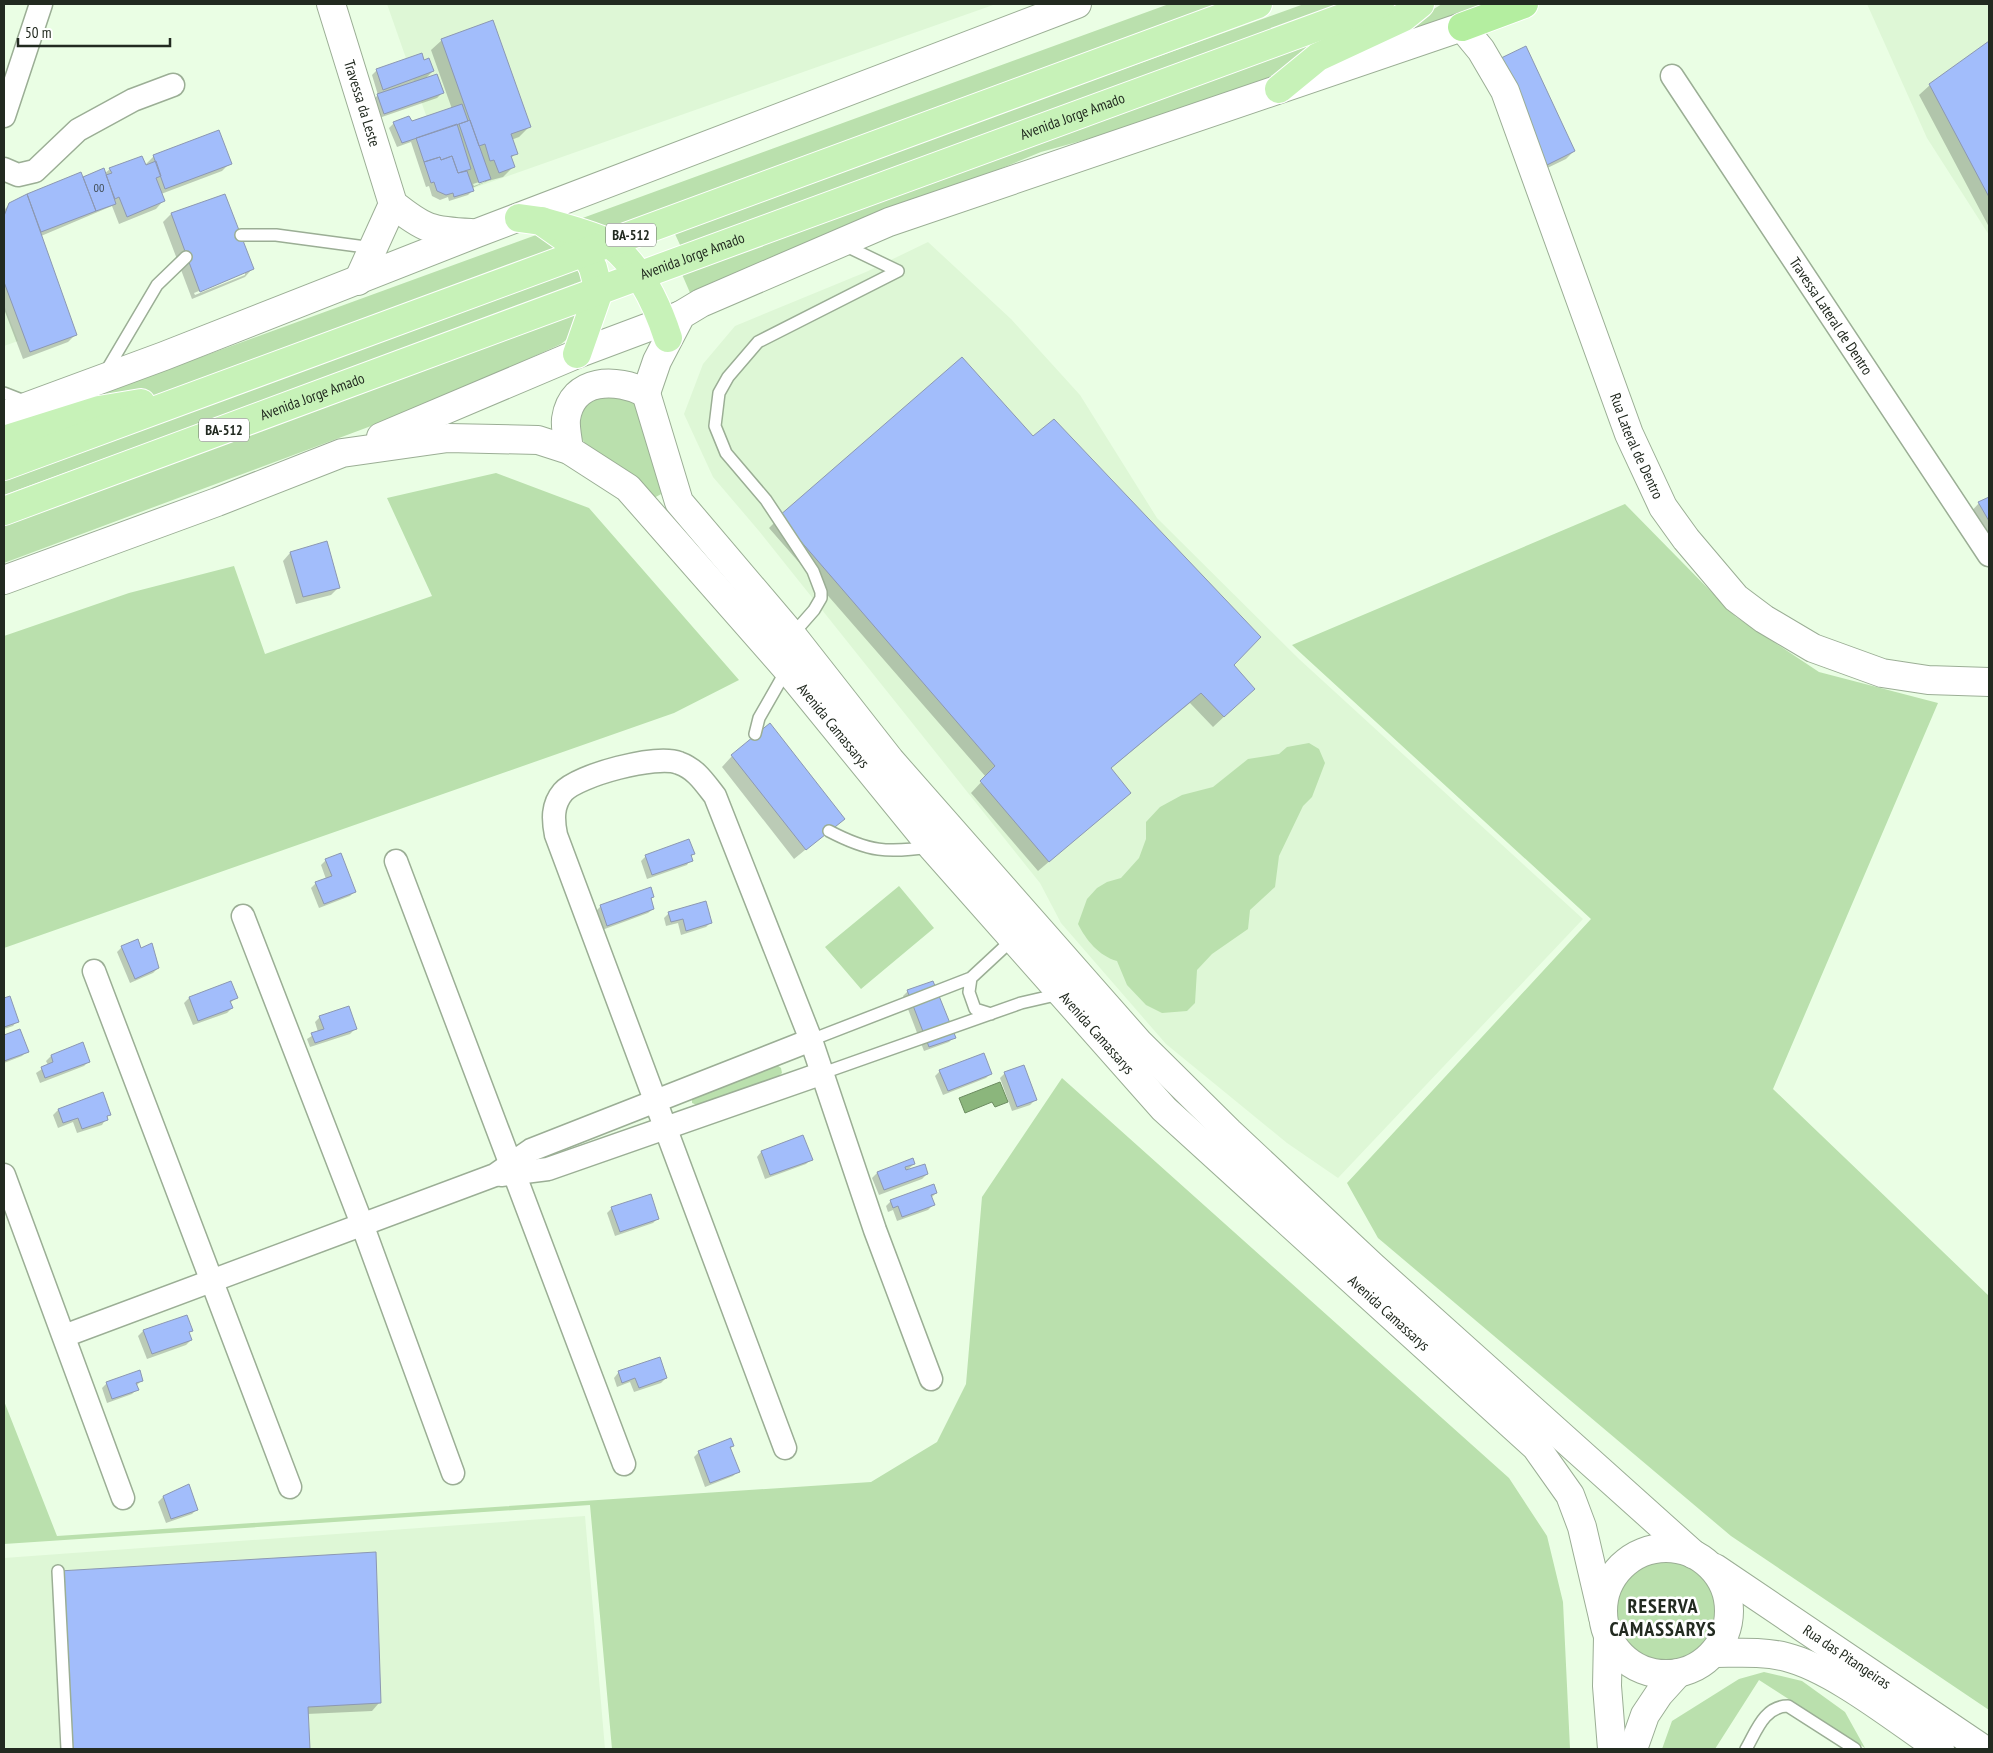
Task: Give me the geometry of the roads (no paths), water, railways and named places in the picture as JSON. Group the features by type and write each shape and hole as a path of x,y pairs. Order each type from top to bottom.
{"highway":[{"path":"1462,27 1524,4"}],"main road":[{"name":"BA-512","path":"4,466 1258,4"},
{"name":"Avenida Jorge Amado","path":"4,511 444,347 640,277 1088,109 1380,4"},
{"path":"1278,89 1318,57 1404,17 1420,4"},
{"path":"530,219 597,248 640,277 671,325"},
{"path":"577,354 599,291 593,268 597,248"},
{"path":"4,440 99,410 135,404 180,401"}],"street":[{"path":"4,116 41,4"},
{"name":"Travessa da Leste","path":"331,4 393,204"},
{"path":"4,415 358,281 478,233 530,219 1077,4"},
{"path":"4,580 217,502 577,354 671,325 701,304 889,222 1462,27"},
{"name":"Rua Lateral de Dentro","path":"1462,27 1481,50 1505,91 1629,434 1663,507 1686,539 1736,598 1764,619 1812,648 1882,673 1928,680 1989,682"},
{"name":"Travessa Lateral de Dentro","path":"1672,76 1989,555"},
{"path":"4,169 18,175 35,171 78,130 133,100 173,85"},
{"path":"358,281 393,204 418,224 442,231 478,233"},
{"path":"569,450 566,419 572,401 588,386 603,382 631,386 646,393 671,325"},
{"name":"Avenida Camassarys","path":"646,393 679,502 792,635 890,760 1145,1050 1228,1132 1372,1266 1701,1559"},
{"name":"Avenida Camassarys","path":"342,452 448,438 538,440 569,450 628,488 787,669 932,847 1164,1110 1536,1447 1570,1495 1582,1527 1606,1627"},
{"path":"785,1448 556,836 552,820 556,804 562,793 570,786 628,765 653,760 678,762 697,772 715,796 811,1040 875,1230 931,1380"},
{"path":"396,861 506,1171 624,1464"},
{"path":"243,916 362,1224 453,1473"},
{"path":"94,971 290,1487"},
{"path":"506,1171 531,1150 811,1040"},
{"path":"64,1336 506,1171 548,1169 823,1073"},
{"path":"4,1175 123,1498"},
{"path":"1606,1627 1620,1654 1637,1667 1656,1673 1678,1673 1697,1666 1714,1653 1724,1636 1730,1618 1728,1598 1722,1580 1701,1559 1675,1548 1656,1548 1638,1554 1622,1565 1610,1580 1604,1598 1607,1686 1612,1749"},
{"name":"Rua das Pitangeiras","path":"1701,1559 1983,1749"},
{"name":"Rua das Pitangeiras","path":"1714,1653 1765,1654 1786,1657 1816,1667 1940,1749"},
{"path":"1633,1749 1645,1714 1659,1694 1678,1673"}],"lane":[{"path":"240,235 276,235 373,248"},
{"path":"792,635 814,610 821,598 821,592 812,571 766,500 726,453 715,426 719,393 728,377 758,342 898,271 841,244"},
{"path":"101,379 158,285 186,257"},
{"path":"4,393 34,404"},
{"path":"755,734 759,718 787,669"},
{"path":"829,831 848,841 884,852 932,847"},
{"path":"811,1040 971,978 1013,939"},
{"path":"971,978 969,992 975,1009 991,1014"},
{"path":"823,1073 1021,1003 1062,993"},
{"path":"58,1572 67,1749"},
{"path":"1746,1749 1769,1711 1781,1706 1788,1706 1855,1749"}],"district":[{"name":"RESERVA CAMASSARYS","path":"1663,1618"}]}
